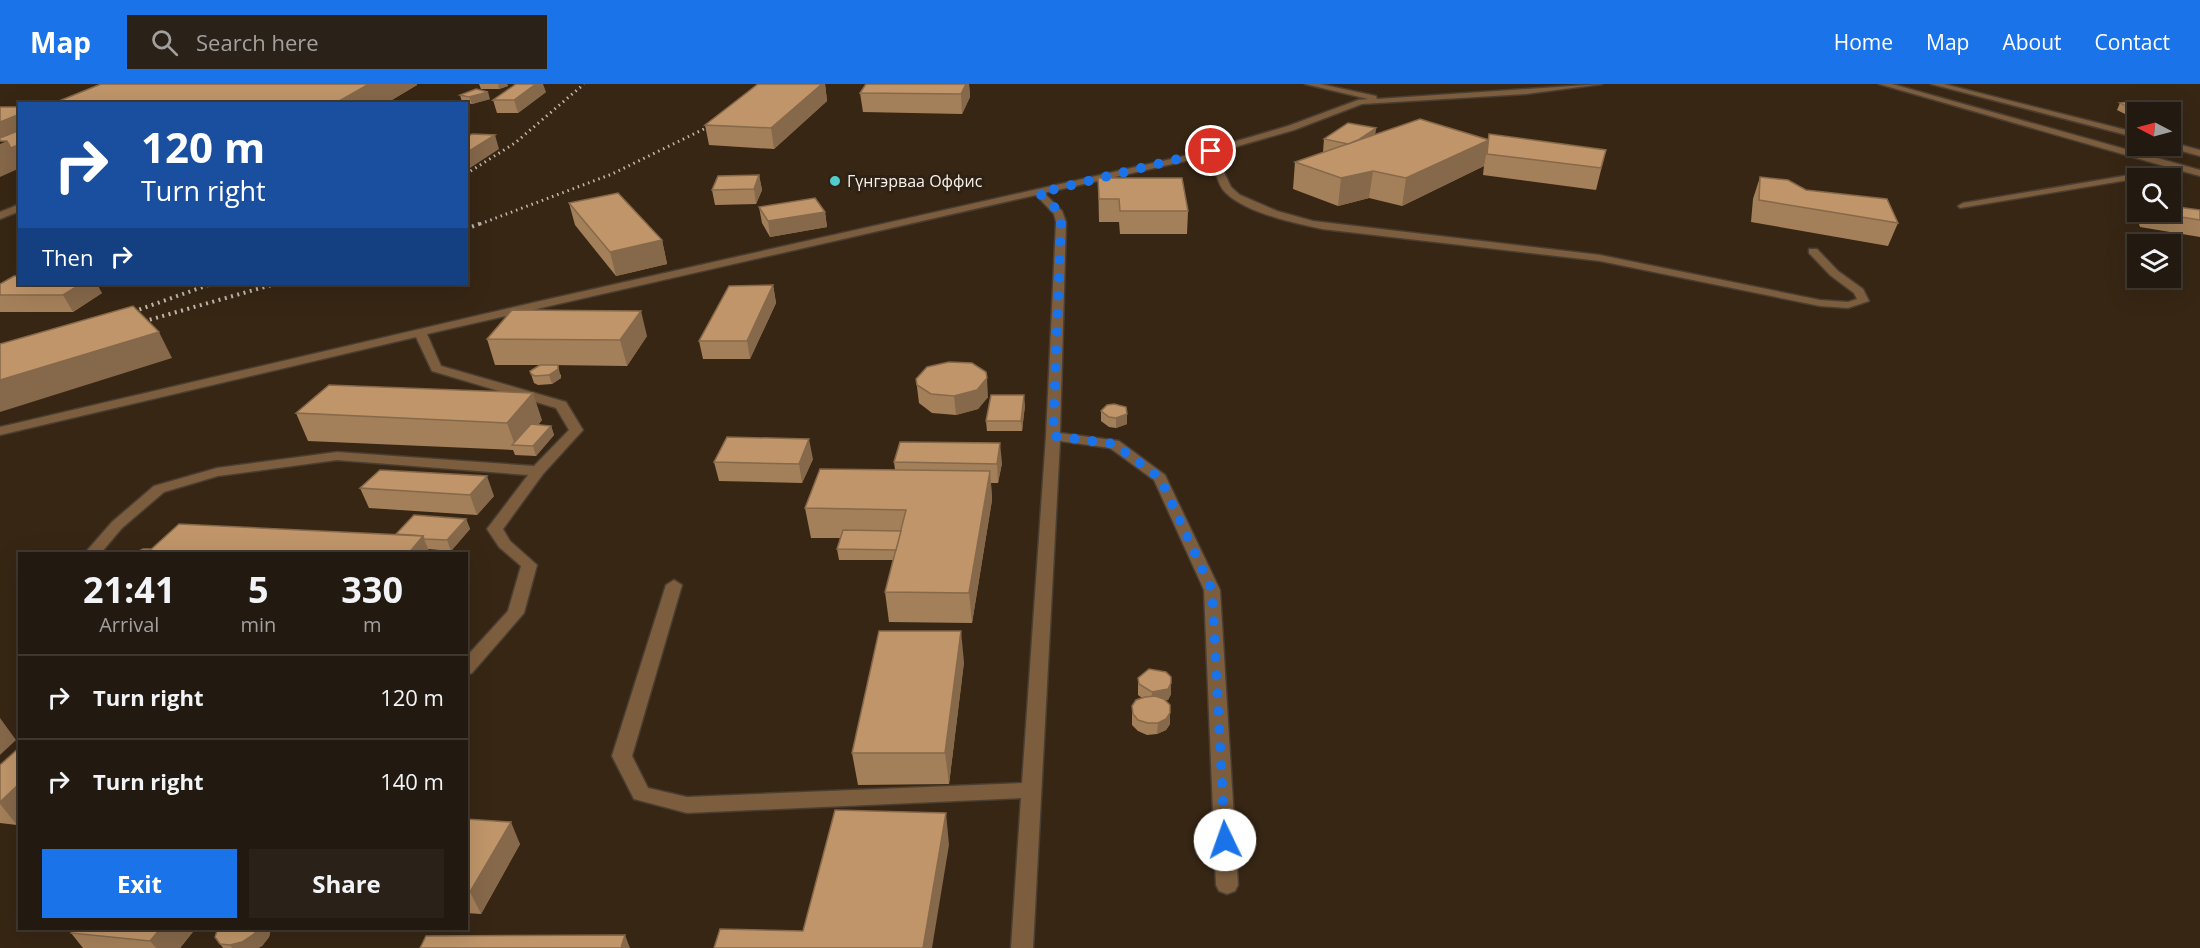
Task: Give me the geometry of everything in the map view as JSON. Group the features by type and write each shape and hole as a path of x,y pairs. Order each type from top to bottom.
{"street":[{"path":"1309,84 1379,100"},
{"path":"0,431 1191,157 1291,128 1361,102 1526,92 1598,84"},
{"path":"1883,84 2200,173"},
{"path":"1935,84 2127,133"},
{"path":"2181,148 2200,153"},
{"path":"1191,157 1217,166 1229,191 1300,222 1600,258 1820,303 1848,305 1863,301 1859,291 1834,273 1813,251"},
{"path":"1963,206 2183,169"},
{"path":"1022,948 1053,436 1061,222 1059,213 1053,204 1039,193"},
{"path":"0,216 18,208"},
{"path":"420,333 436,368 561,405 576,430 538,471 495,529 504,544 529,565 516,613 468,667"},
{"path":"1053,436 1114,444 1160,478 1212,590 1227,885"},
{"path":"93,552 117,525 159,489 217,472 337,456 538,471"},
{"path":"674,585 622,756 641,794 687,805 1032,790"}],"shaded area":[{"path":"0,84 2200,84 2200,948 0,948"}],"building":[{"path":"101,84 369,84 338,102 59,101"},
{"path":"516,84 536,84 514,100 493,100"},
{"path":"758,84 822,84 771,128 705,125"},
{"path":"866,84 966,84 961,94 860,93"},
{"path":"476,89 488,92 469,97 460,95"},
{"path":"0,107 18,107 18,115 0,122"},
{"path":"1420,119 1489,140 1406,178 1373,171 1341,178 1295,162"},
{"path":"1348,123 1376,128 1348,144 1324,139"},
{"path":"18,131 18,145 11,148 7,141 0,141 0,138"},
{"path":"472,134 495,135 468,152 468,137"},
{"path":"1489,134 1606,150 1601,168 1487,154"},
{"path":"759,175 754,189 712,190 718,176"},
{"path":"1760,177 1788,180 1806,190 1887,199 1898,223 1759,200"},
{"path":"1098,178 1182,178 1188,211 1120,211 1119,199 1099,199"},
{"path":"618,193 662,240 610,252 569,203"},
{"path":"815,198 825,212 768,221 759,207"},
{"path":"2181,207 2200,210 2200,220 2181,217"},
{"path":"18,276 18,285 79,285 63,295 0,295 0,284"},
{"path":"773,285 747,341 699,341 729,286"},
{"path":"133,306 159,332 0,380 0,344"},
{"path":"512,310 641,311 620,340 487,339"},
{"path":"949,362 972,363 986,372 987,378 977,390 954,396 931,394 917,385 916,379 927,367"},
{"path":"540,365 558,365 558,369 549,375 531,374 530,371"},
{"path":"329,385 533,393 507,423 296,413"},
{"path":"991,395 1024,395 1021,421 986,421"},
{"path":"1107,405 1126,407 1127,414 1116,418 1109,417 1101,411"},
{"path":"531,424 551,426 533,446 512,445"},
{"path":"727,437 809,439 799,464 714,462"},
{"path":"900,442 1000,443 997,464 894,462"},
{"path":"820,469 990,471 969,593 885,592 906,510 805,508"},
{"path":"380,470 487,476 470,495 360,488"},
{"path":"414,515 466,519 447,540 396,534"},
{"path":"179,524 423,536 410,552 148,552"},
{"path":"843,530 901,531 896,550 837,549"},
{"path":"143,549 151,549 148,552 137,552"},
{"path":"879,631 961,631 945,753 852,753"},
{"path":"1149,669 1166,672 1171,677 1168,689 1152,692 1139,684 1138,678"},
{"path":"1155,696 1164,699 1170,705 1170,713 1166,719 1158,723 1138,720 1133,714 1132,706 1136,700"},
{"path":"18,749 18,785 0,802 0,765"},
{"path":"835,810 946,813 923,948 714,948 720,929 803,931"},
{"path":"468,819 511,822 468,892"},
{"path":"73,930 159,930 150,941 71,933"},
{"path":"217,930 257,930 242,942 230,945 220,944 215,937"},
{"path":"625,935 621,948 420,948 426,936"}],"railway":[{"path":"468,173 515,143 584,84"},
{"path":"480,224 612,174 708,127 719,119"},
{"path":"468,228 484,222"},
{"path":"121,316 208,285"},
{"path":"131,325 271,285"}],"place":[{"name":"Гүнгэрваа Оффис","path":"835,181"}],"route":[{"path":"1211,151 1039,193 1053,204 1059,213 1061,222 1053,436 1114,444 1160,478 1212,590 1225,840"}]}
